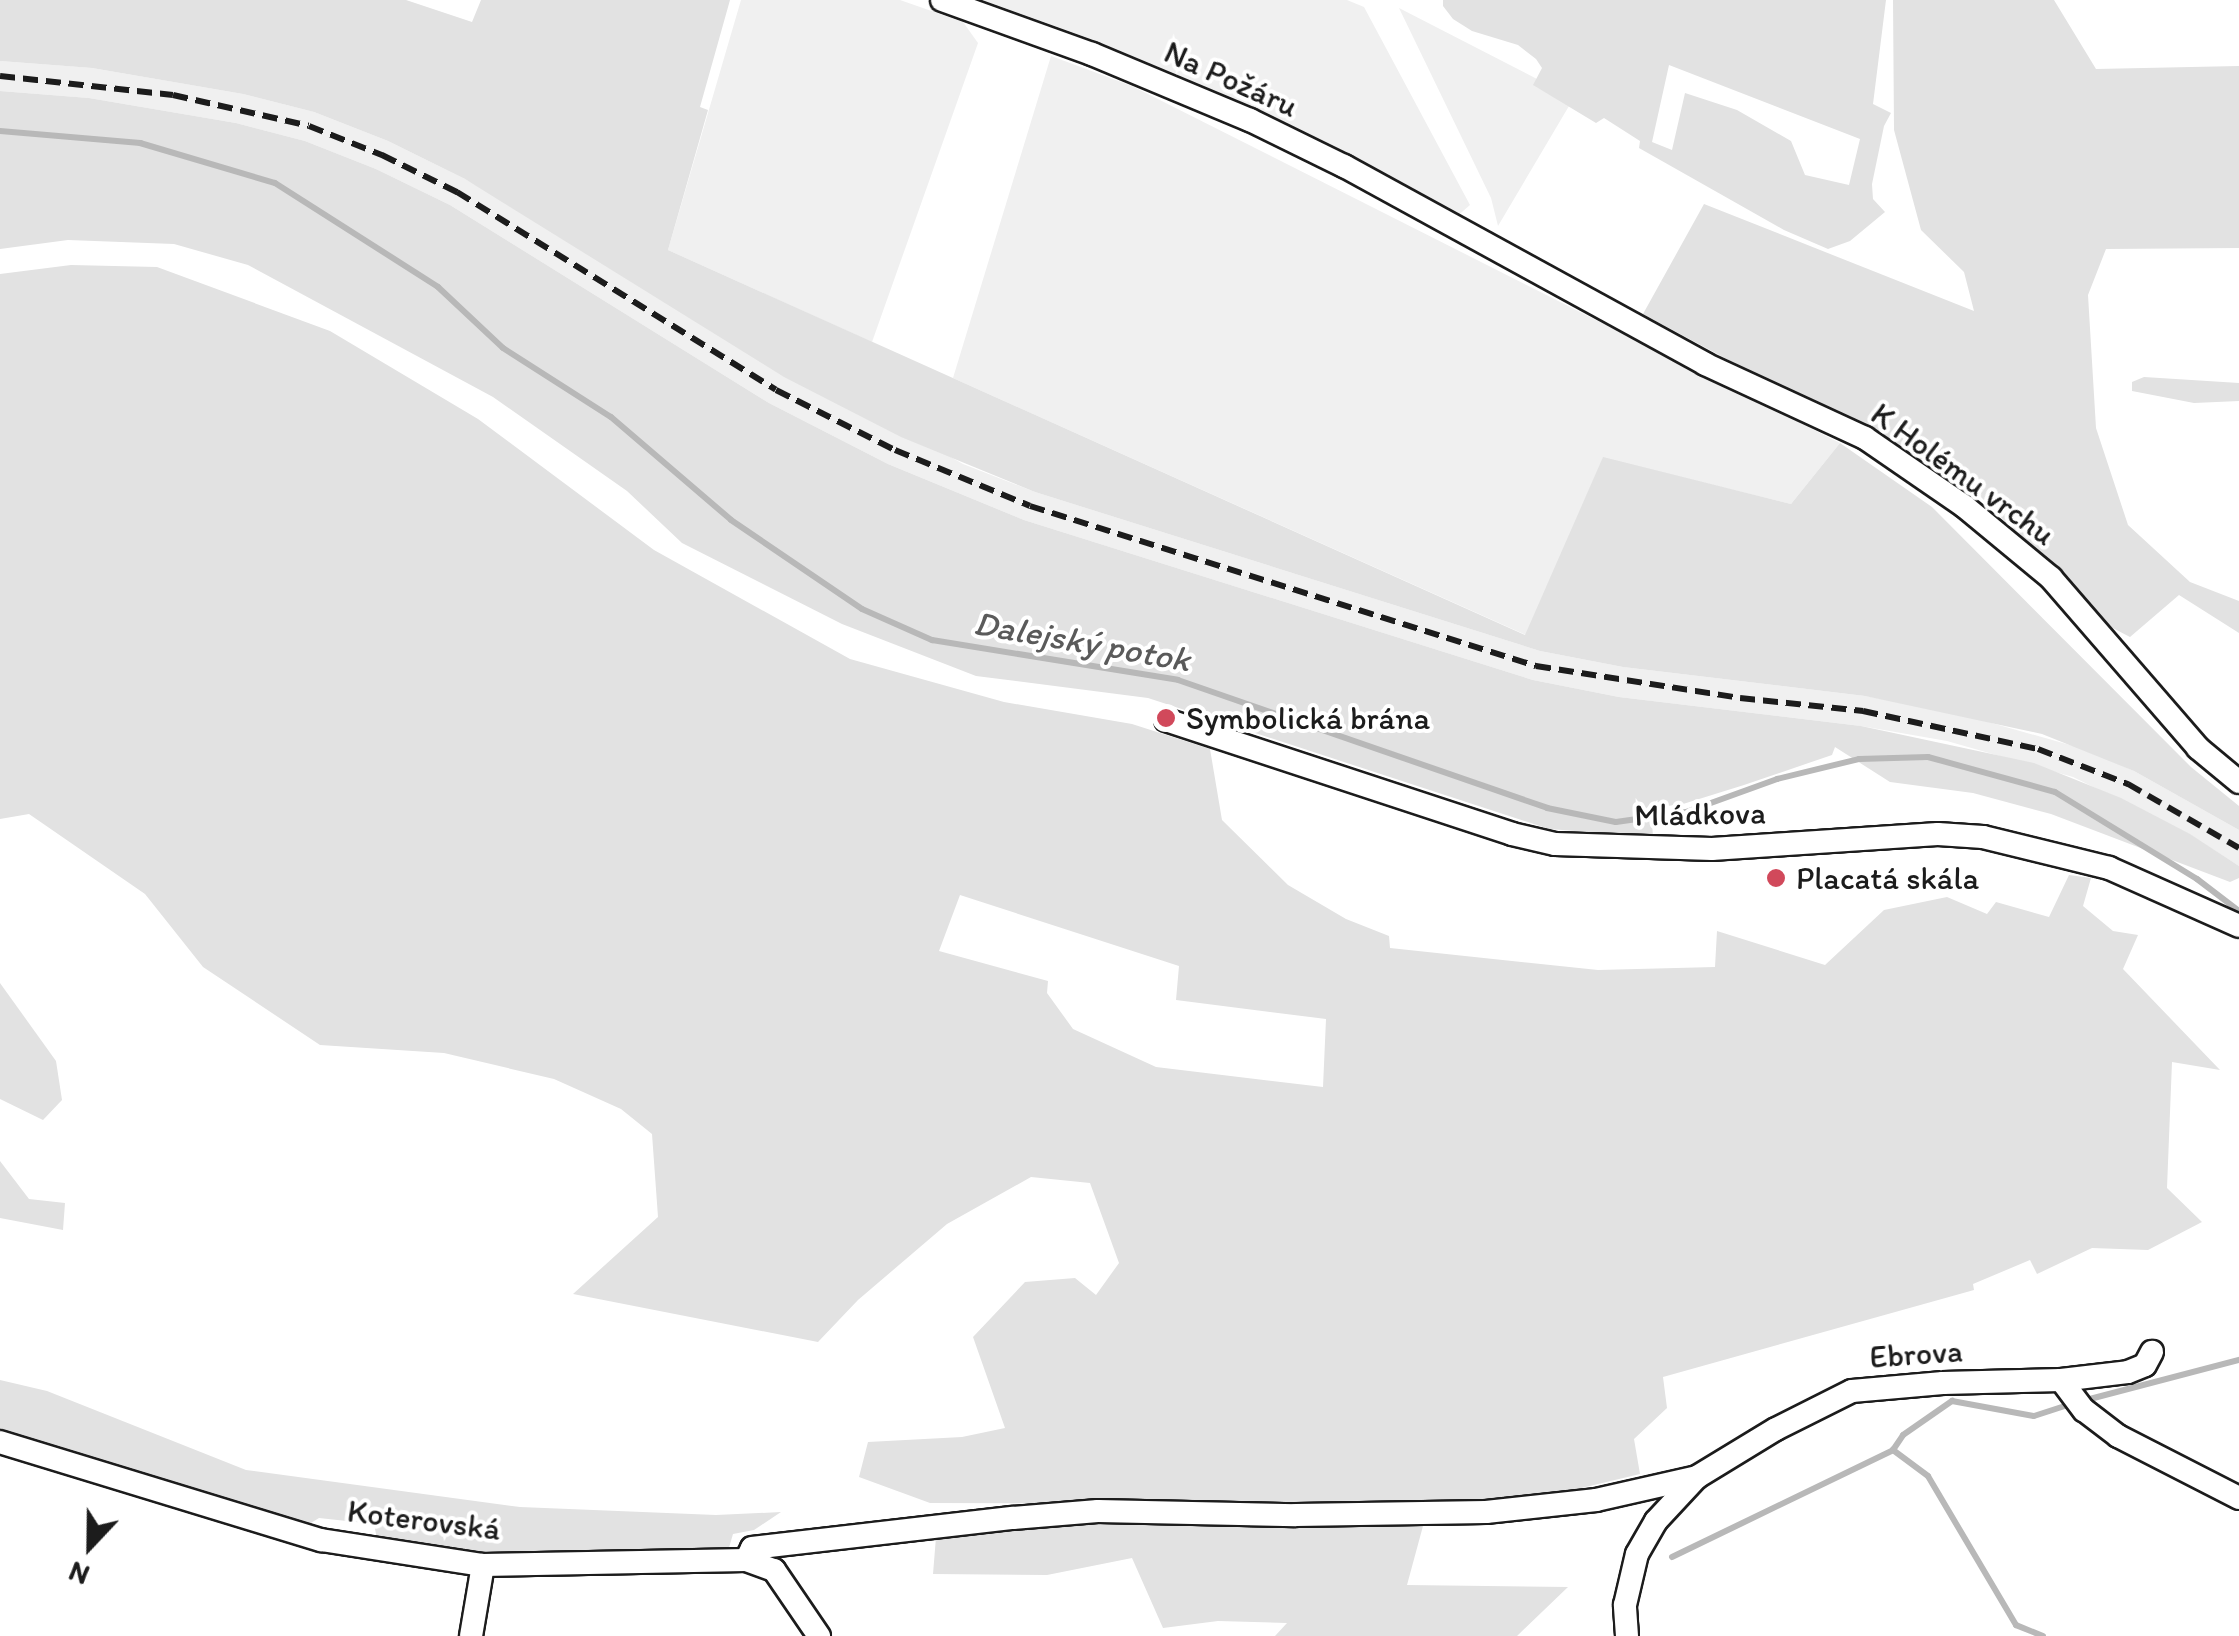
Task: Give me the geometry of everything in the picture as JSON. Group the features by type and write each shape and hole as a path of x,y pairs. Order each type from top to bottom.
{"street":[{"name":"Na Požáru","path":"942,0 1092,54 1250,120 1483,242"},
{"name":"K Holému vrchu","path":"1483,242 1705,364 1865,438 1964,506 2051,578 2198,748 2239,782"},
{"name":"Mládkova","path":"1166,720 1474,822 1556,844 1676,850 1938,834 1982,837 2109,868 2239,926"},
{"name":"Ebrova","path":"1697,1476 1776,1428 1852,1391 1943,1383 2071,1394 2144,1365 2152,1352"},
{"path":"2071,1394 2118,1436 2239,1498"},
{"name":"Koterovská","path":"0,1442 321,1540 483,1564 746,1560"},
{"path":"818,1636 774,1570 746,1560 752,1548 1098,1511 1296,1515 1486,1512 1596,1500 1697,1476"},
{"path":"1627,1636 1625,1605 1637,1554 1656,1520 1697,1476"},
{"path":"471,1636 483,1564"}],"shaded area":[{"path":"0,0 406,0 472,22 481,0 730,0 700,107 708,110 668,250 1525,635 1603,457 1791,504 1840,443 1932,507 2191,767 2239,806 2239,830 2134,771 2042,734 1865,696 1623,667 1540,651 1035,492 901,437 784,377 465,179 388,141 314,112 243,94 92,68 0,61"},
{"path":"741,0 900,0 963,22 978,43 872,342 668,250"},
{"path":"975,0 1347,0 1364,7 1470,205 1455,218 1207,89"},
{"path":"1443,0 1886,0 1873,104 1891,113 1884,126 1872,184 1873,199 1885,212 1850,241 1828,249 1784,230 1639,148 1640,141 1604,118 1596,123 1533,85 1542,68 1536,59 1518,45 1472,31 1453,19","holes":["1669,65 1860,139 1849,185 1805,175 1791,141 1737,110 1685,93 1672,150 1652,142"]},
{"path":"1893,0 2054,0 2096,69 2239,66 2239,248 2106,249 2088,295 2096,428 2128,525 2190,582 2239,601 2239,633 2179,595 2130,637 2107,625 1979,495 1643,314 1704,204 1974,311 1964,272 1921,230 1894,130"},
{"path":"1399,8 1537,79 1534,85 1569,106 1498,226 1491,198"},
{"path":"1051,56 1132,86 1840,443 1791,504 1603,458 1526,635 953,378"},
{"path":"0,61 92,68 243,94 314,112 388,141 465,179 963,464 1035,492 1540,651 1623,667 1865,696 1953,712 2084,749 2134,771 2239,830 2239,866 2189,834 2073,777 1947,741 1861,726 1619,697 1533,680 1024,520 888,464 769,403 450,205 376,169 305,141 236,123 89,98 0,91"},
{"path":"0,91 89,98 236,123 305,141 376,169 450,205 769,403 888,464 1024,520 1533,680 1619,697 1861,726 2034,763 2121,798 2190,834 2239,866 2239,878 2230,882 2051,814 1973,793 1890,782 1835,747 1832,755 1744,785 1683,804 1651,808 1653,837 1549,829 1148,698 976,676 842,624 682,543 627,491 493,397 248,265 174,244 68,240 0,249"},
{"path":"71,265 157,267 330,331 478,419 654,550 850,659 1004,702 1132,724 1210,749 1222,820 1288,885 1346,919 1389,936 1390,948 1598,970 1715,967 1717,931 1825,965 1884,910 1947,897 1987,914 1996,902 2049,917 2069,875 2091,878 2083,906 2113,931 2138,935 2123,969 2220,1070 2172,1062 2167,1188 2202,1222 2148,1250 2092,1248 2037,1274 2030,1260 1973,1284 1974,1290 1663,1377 1667,1408 1634,1439 1640,1474 1548,1496 1424,1504 930,1503 859,1477 868,1442 962,1437 1005,1428 973,1337 1025,1282 1075,1278 1096,1295 1119,1263 1090,1183 1031,1177 947,1224 858,1300 818,1342 573,1294 658,1217 652,1134 621,1109 554,1079 444,1053 320,1045 203,967 145,894 29,814 0,819 0,274","holes":["960,895 1179,966 1176,1000 1326,1019 1323,1087 1156,1067 1073,1029 1047,993 1048,981 939,951"]},
{"path":"2144,377 2239,383 2239,401 2194,403 2132,391 2132,382"},
{"path":"0,983 56,1061 62,1100 43,1120 0,1099"},
{"path":"0,1161 29,1199 65,1203 63,1230 0,1218"},
{"path":"0,1380 47,1391 246,1470 520,1507 716,1515 781,1512 754,1530 733,1534 726,1558 494,1558 377,1539 374,1524 319,1518 306,1526 0,1431"},
{"path":"1239,1520 1423,1526 1407,1585 1568,1587 1517,1636 1275,1636 1287,1623 1218,1621 1163,1628 1132,1558 1047,1575 933,1574 936,1537 1094,1522"}],"waterway":[{"name":"Dalejský potok","path":"0,131 140,143 275,183 438,287 503,348 611,417 731,520 862,609 932,640 1178,680 1547,808 1616,822 1686,812 1777,779 1859,759 1928,757 2055,792 2197,879 2239,911"},
{"name":"Dalejský potok","path":"2086,1400 2239,1360"},
{"name":"Dalejský potok","path":"2043,1636 2016,1625 1928,1476 1893,1450 1903,1435 1952,1401 2034,1416 2074,1403"},
{"path":"1672,1557 1893,1450"}],"railway":[{"path":"0,76 173,95 309,126 382,155 457,192 776,390 895,450 1030,506 1536,666 1740,698 1863,711 2038,749 2128,784 2239,848"}],"place":[{"name":"Symbolická brána","path":"1166,718"},
{"name":"Placatá skála","path":"1776,878"}]}
